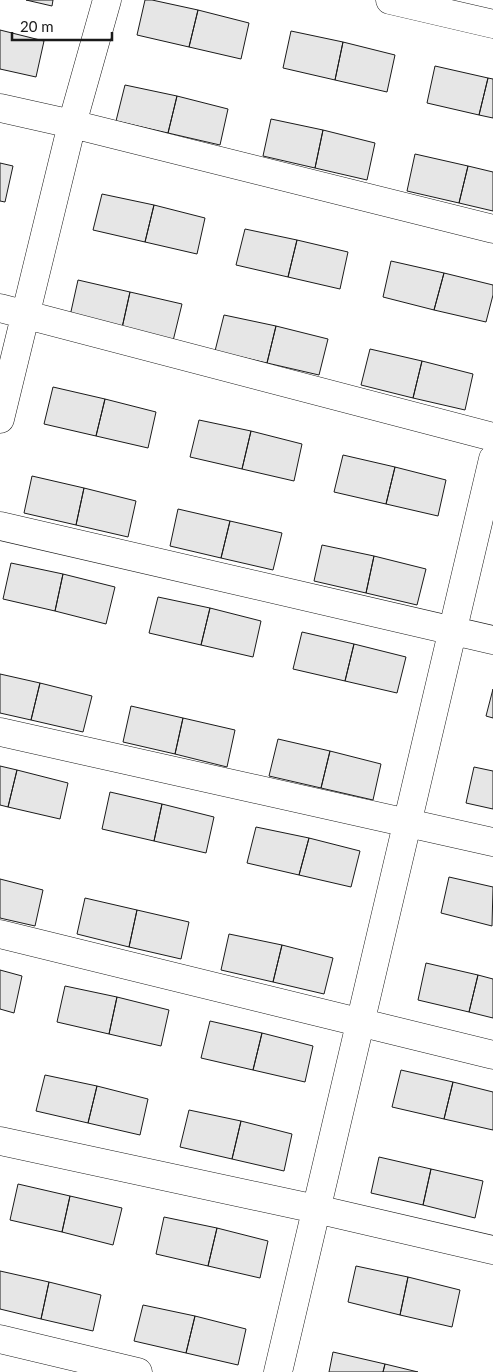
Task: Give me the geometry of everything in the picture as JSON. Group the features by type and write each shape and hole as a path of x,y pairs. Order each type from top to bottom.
{"street":[{"path":"0,419 72,124 107,0"},
{"path":"390,0 493,24"},
{"path":"0,108 72,124 493,229"},
{"path":"0,308 493,437"},
{"path":"278,1372 493,459"},
{"path":"0,526 493,640"},
{"path":"0,732 493,842"},
{"path":"0,934 493,1055"},
{"path":"0,1141 316,1209 493,1250"},
{"path":"0,1339 138,1372"}],"building":[{"path":"26,0 53,0 52,6"},
{"path":"145,0 198,10 189,47 137,35"},
{"path":"198,10 249,23 241,59 189,47"},
{"path":"0,30 44,41 36,77 0,69"},
{"path":"291,31 343,42 335,80 283,68"},
{"path":"343,42 395,55 387,92 335,80"},
{"path":"435,66 488,78 479,115 427,103"},
{"path":"488,78 493,79 493,118 479,115"},
{"path":"125,85 177,96 168,133 116,121"},
{"path":"177,96 228,109 220,145 168,133"},
{"path":"271,119 323,130 315,168 263,156"},
{"path":"323,130 375,143 367,180 315,168"},
{"path":"415,154 468,166 459,203 407,191"},
{"path":"0,163 13,166 5,202 0,201"},
{"path":"468,166 493,172 493,211 459,203"},
{"path":"102,194 154,205 145,242 93,230"},
{"path":"154,205 205,218 197,254 145,242"},
{"path":"245,229 297,240 288,277 236,265"},
{"path":"297,240 348,252 340,289 288,277"},
{"path":"391,261 444,273 434,310 383,297"},
{"path":"444,273 493,285 493,295 486,322 434,310"},
{"path":"78,280 130,292 122,328 70,316"},
{"path":"130,292 182,304 173,341 122,328"},
{"path":"224,315 276,326 267,363 215,351"},
{"path":"276,326 328,339 319,375 267,363"},
{"path":"370,349 422,361 413,398 361,385"},
{"path":"422,361 473,374 465,410 413,398"},
{"path":"53,387 105,399 96,436 44,424"},
{"path":"105,399 156,412 148,448 96,436"},
{"path":"199,420 251,431 242,469 190,457"},
{"path":"251,431 302,444 294,481 242,469"},
{"path":"343,455 395,467 386,504 334,492"},
{"path":"395,467 446,480 438,516 386,504"},
{"path":"32,476 84,488 76,525 24,513"},
{"path":"84,488 136,501 128,537 76,525"},
{"path":"178,509 230,521 221,558 170,546"},
{"path":"230,521 282,533 273,570 221,558"},
{"path":"322,545 374,556 366,593 314,581"},
{"path":"374,556 426,569 417,605 366,593"},
{"path":"11,563 63,574 55,611 3,599"},
{"path":"63,574 115,587 106,624 55,611"},
{"path":"158,597 210,608 201,645 149,633"},
{"path":"210,608 261,621 253,657 201,645"},
{"path":"302,632 354,644 345,681 293,669"},
{"path":"354,644 406,657 397,693 345,681"},
{"path":"0,674 40,683 31,720 0,713"},
{"path":"40,683 92,696 83,732 31,720"},
{"path":"493,689 493,718 486,716"},
{"path":"131,706 183,718 175,754 123,742"},
{"path":"183,718 235,730 227,767 175,754"},
{"path":"278,739 330,751 321,788 269,776"},
{"path":"330,751 381,764 373,800 321,788"},
{"path":"0,766 17,770 8,807 0,805"},
{"path":"474,767 493,771 493,809 466,803"},
{"path":"17,770 68,783 60,819 8,807"},
{"path":"110,792 162,804 154,841 102,829"},
{"path":"162,804 214,817 206,853 154,841"},
{"path":"256,827 309,838 299,875 247,863"},
{"path":"309,838 360,851 351,887 299,875"},
{"path":"449,877 493,887 492,926 441,913"},
{"path":"0,879 43,890 35,926 0,918"},
{"path":"85,898 137,910 129,947 77,934"},
{"path":"137,910 189,922 181,959 129,947"},
{"path":"229,934 282,945 273,982 221,970"},
{"path":"282,945 333,958 324,994 273,982"},
{"path":"426,963 478,975 469,1012 418,1000"},
{"path":"0,970 22,976 14,1013 0,1009"},
{"path":"478,975 493,979 493,1018 469,1012"},
{"path":"65,986 117,997 109,1034 57,1022"},
{"path":"117,997 169,1010 161,1046 109,1034"},
{"path":"210,1021 262,1033 253,1070 201,1058"},
{"path":"262,1033 313,1046 305,1082 253,1070"},
{"path":"401,1070 453,1082 444,1119 392,1107"},
{"path":"45,1075 97,1086 88,1123 36,1111"},
{"path":"453,1082 493,1092 493,1130 444,1119"},
{"path":"97,1086 148,1099 140,1135 88,1123"},
{"path":"189,1110 241,1121 232,1159 180,1147"},
{"path":"241,1121 292,1134 284,1171 232,1159"},
{"path":"379,1157 431,1169 423,1205 371,1193"},
{"path":"431,1169 483,1181 475,1218 423,1205"},
{"path":"18,1184 70,1196 62,1232 10,1220"},
{"path":"70,1196 122,1208 113,1245 62,1232"},
{"path":"164,1217 217,1228 208,1266 156,1254"},
{"path":"217,1228 268,1241 260,1278 208,1266"},
{"path":"356,1266 408,1277 400,1315 348,1302"},
{"path":"0,1271 49,1282 41,1319 0,1309"},
{"path":"408,1277 460,1290 452,1327 400,1315"},
{"path":"49,1282 101,1295 93,1331 41,1319"},
{"path":"143,1305 195,1316 186,1353 134,1341"},
{"path":"195,1316 246,1329 238,1365 186,1353"},
{"path":"333,1352 385,1364 383,1372 329,1372"},
{"path":"385,1364 418,1372 383,1372"}]}
